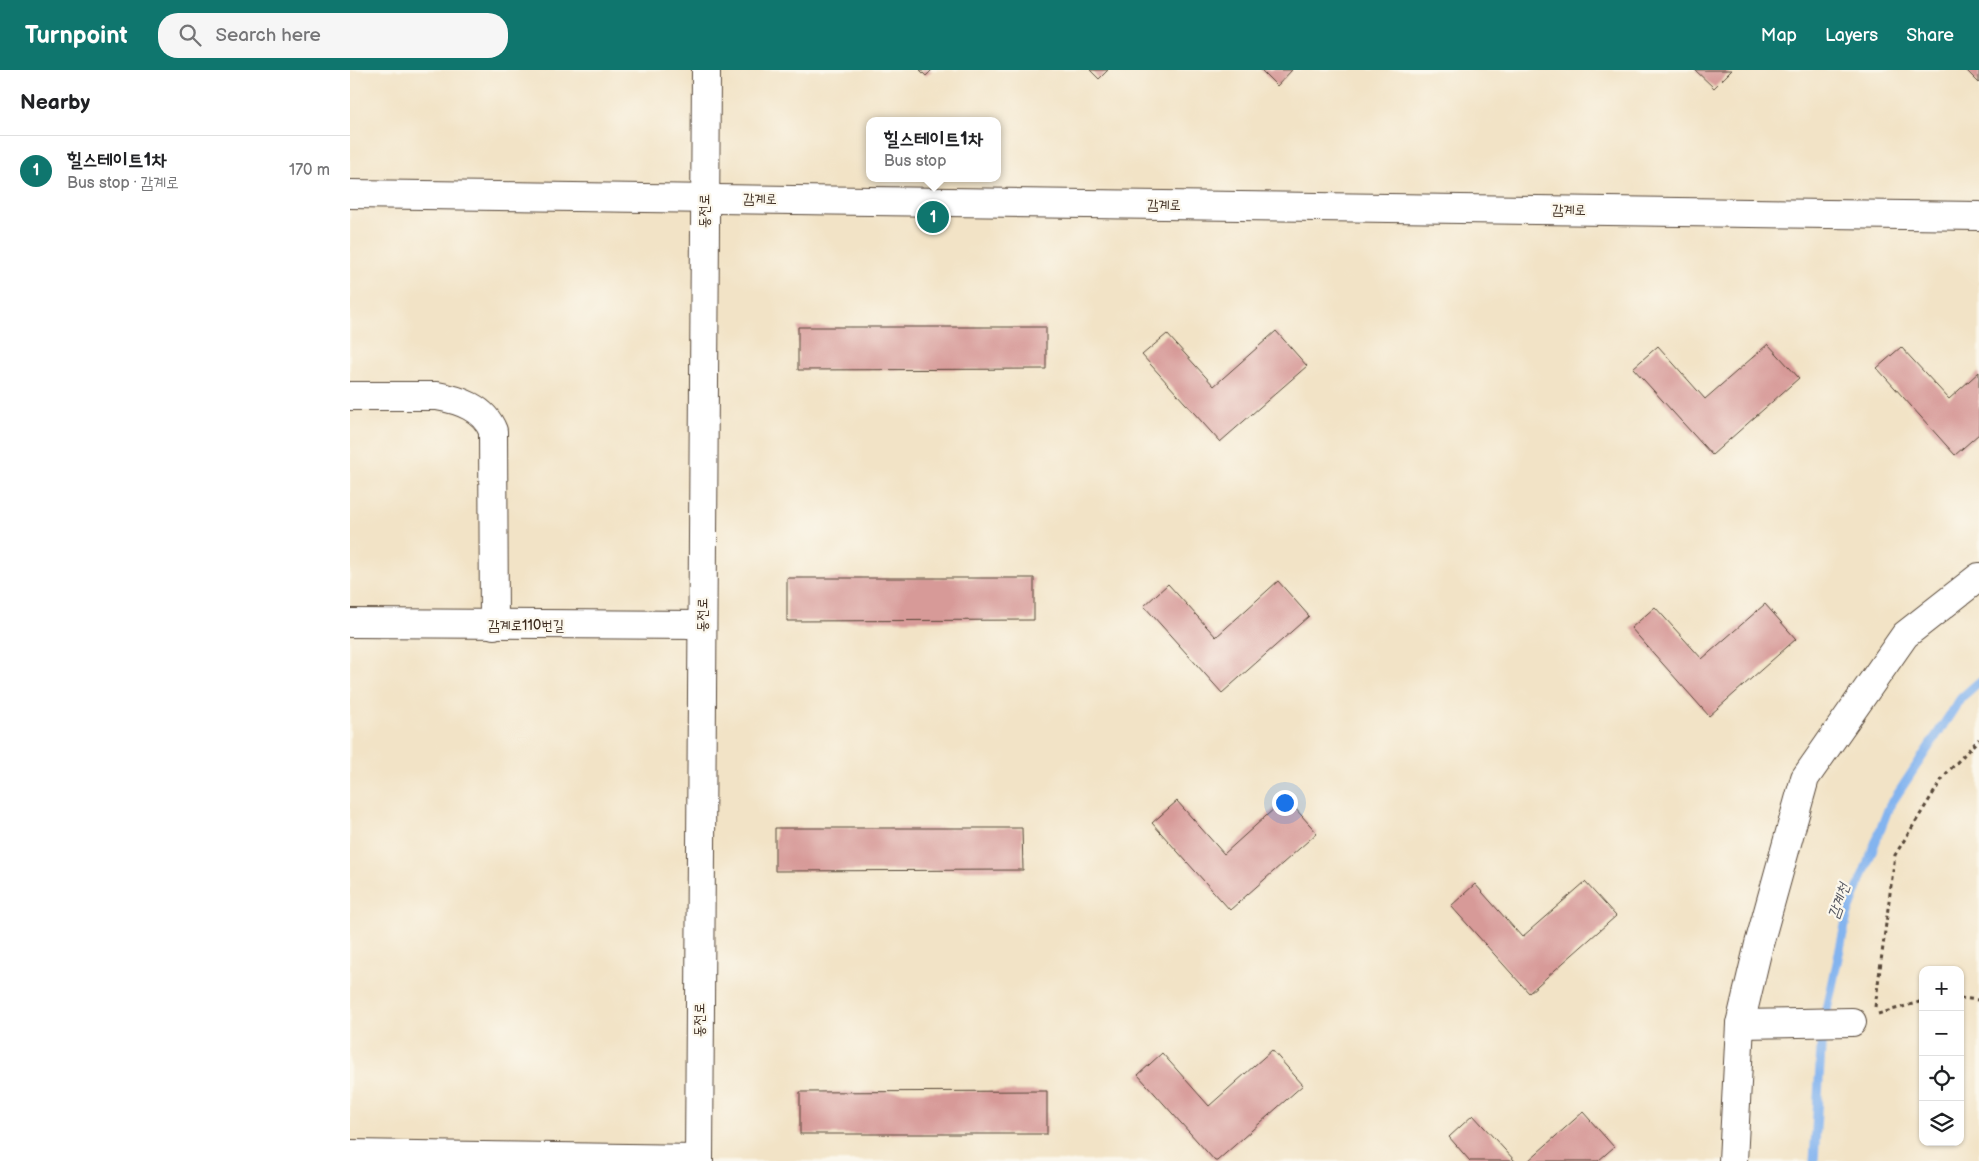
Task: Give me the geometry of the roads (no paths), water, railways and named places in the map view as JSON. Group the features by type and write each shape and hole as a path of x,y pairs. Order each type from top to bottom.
{"street":[{"name":"동전로","path":"699,1160 706,70"},
{"name":"감계로","path":"350,194 1979,216"},
{"path":"350,396 438,396 451,398 482,414 489,421 492,431 494,625"},
{"path":"1733,1161 1752,1024 1759,944 1805,778 1905,635 1979,577"},
{"name":"감계로110번길","path":"350,623 702,625"},
{"path":"1752,1024 1852,1022"},
{"path":"350,1154 699,1160"}],"waterway":[{"name":"감계천","path":"1814,1161 1822,1033 1847,916 1889,807 1961,698 1979,682"}],"place":[{"name":"힐스테이트1차","path":"933,217"}]}
